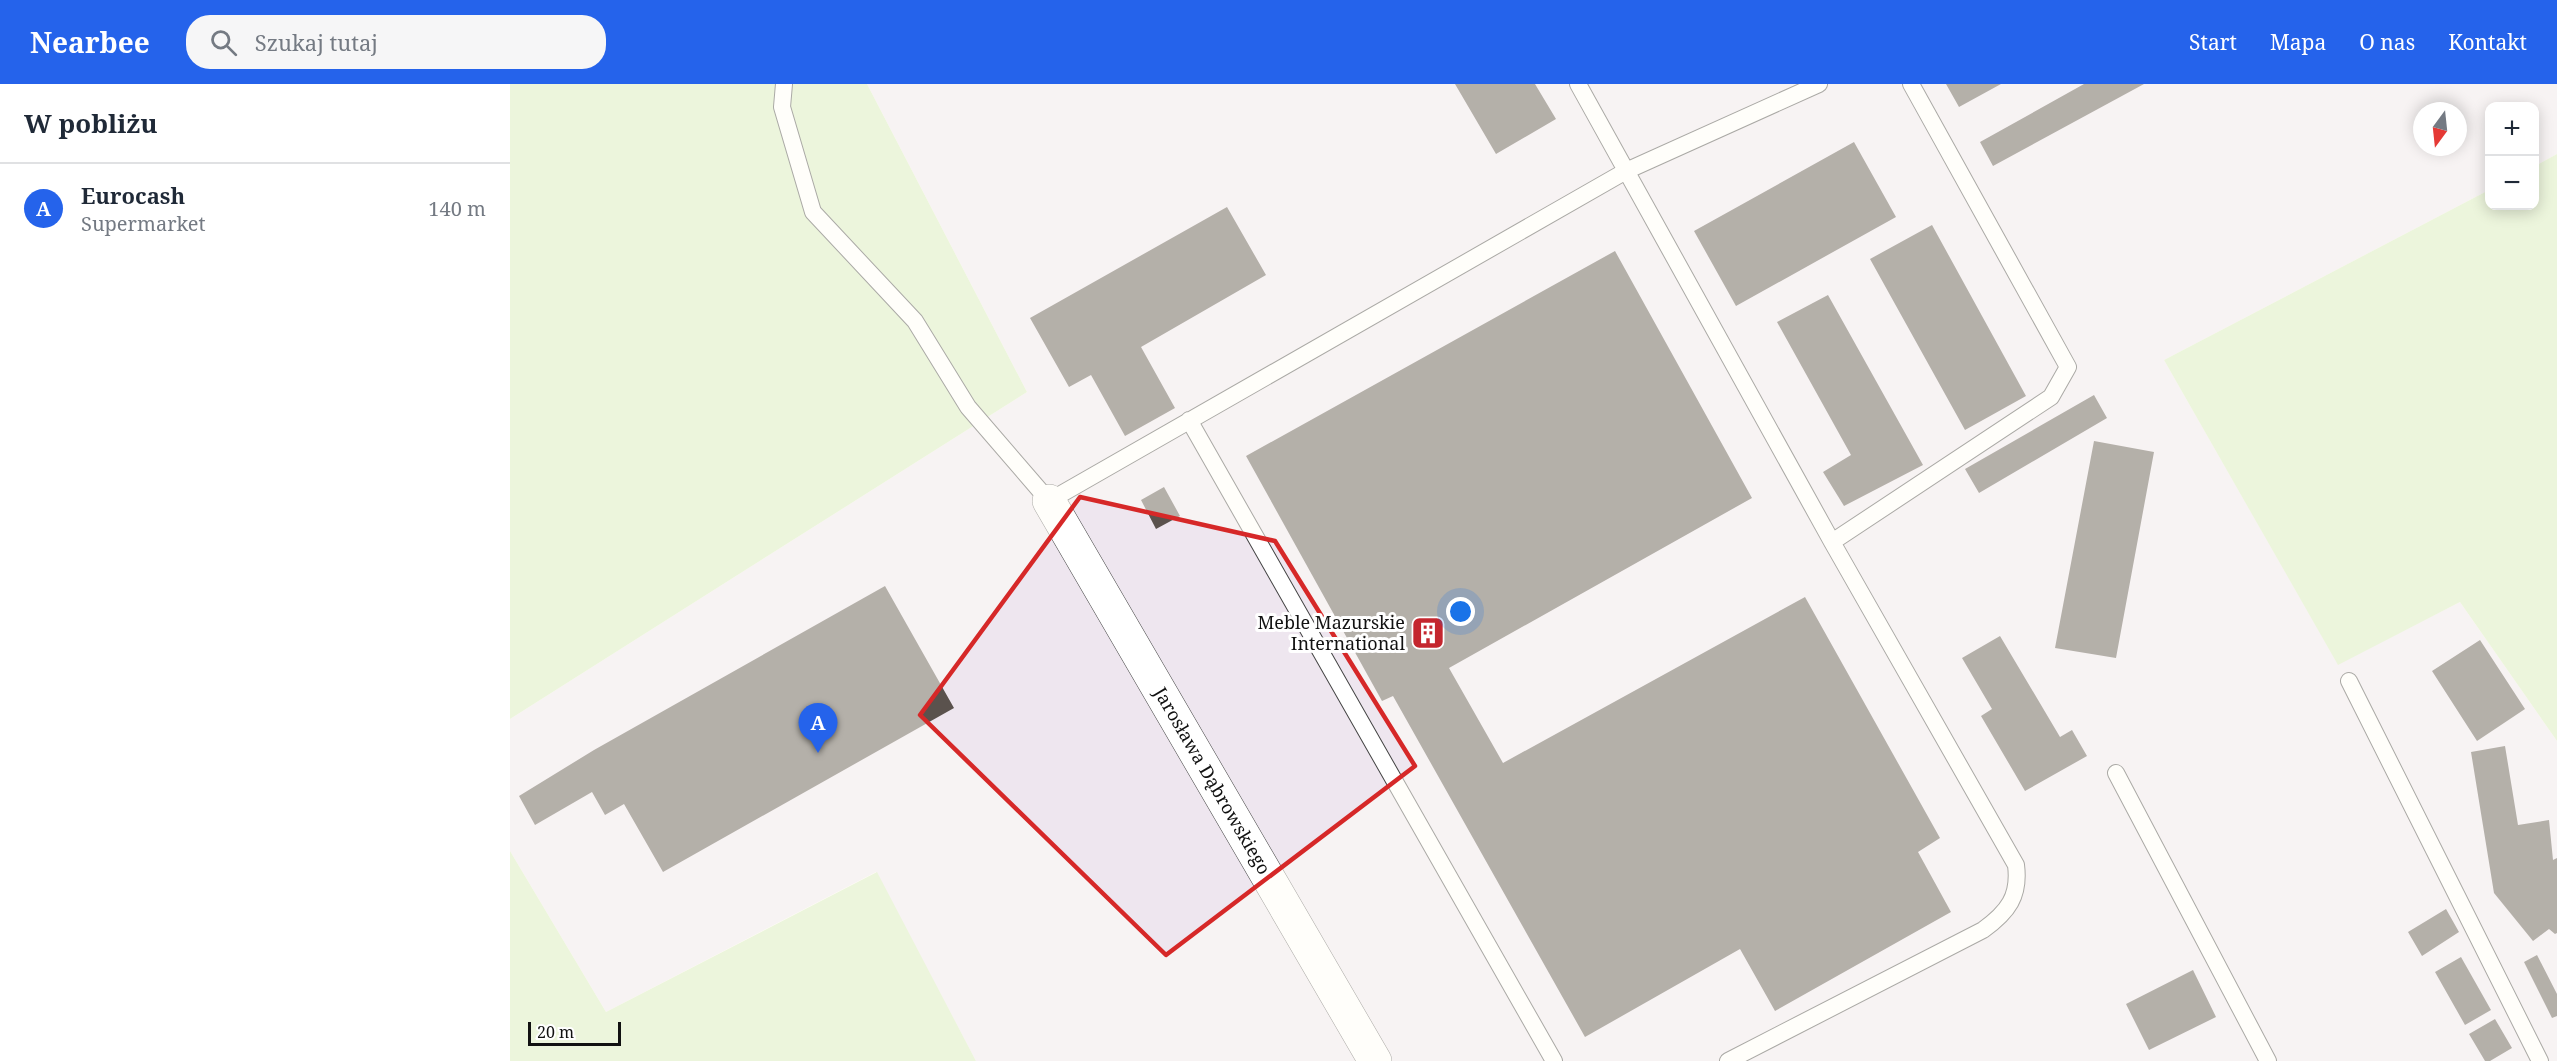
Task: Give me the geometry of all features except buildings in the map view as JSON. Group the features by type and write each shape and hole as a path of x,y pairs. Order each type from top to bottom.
{"street":[{"name":"Jarosława Dąbrowskiego","path":"1049,501 1375,1061"}],"lane":[{"path":"784,84 782,107 813,212 915,321 968,407 1049,501 1626,171 1820,84"},
{"path":"1578,84 1833,543 2016,865 2018,882 2013,900 1998,919 1983,930 1728,1061"},
{"path":"1833,543 2051,397 2067,367 1911,84"},
{"path":"1189,420 1554,1061"},
{"path":"2349,681 2540,1061"},
{"path":"2116,773 2268,1061"}],"highlighted area":[{"path":"1080,497 1275,541 1415,766 1166,955 920,715"}],"shaded area":[{"path":"867,84 2557,84 2557,154 2539,164 2539,102 2485,102 2485,192 2164,360 2338,664 2460,602 2557,741 2557,1061 976,1061 876,872 606,1012 510,851 510,719 1027,392"}],"green space":[{"path":"510,84 867,84 1027,392 510,719"},
{"path":"2557,154 2557,741 2460,602 2338,665 2164,360 2485,192 2485,210 2539,210 2539,164"},
{"path":"510,851 606,1012 877,872 976,1061 510,1061"}],"place":[{"name":"Meble Mazurskie International","path":"1428,633"},
{"name":"Eurocash","path":"818,753"}]}
